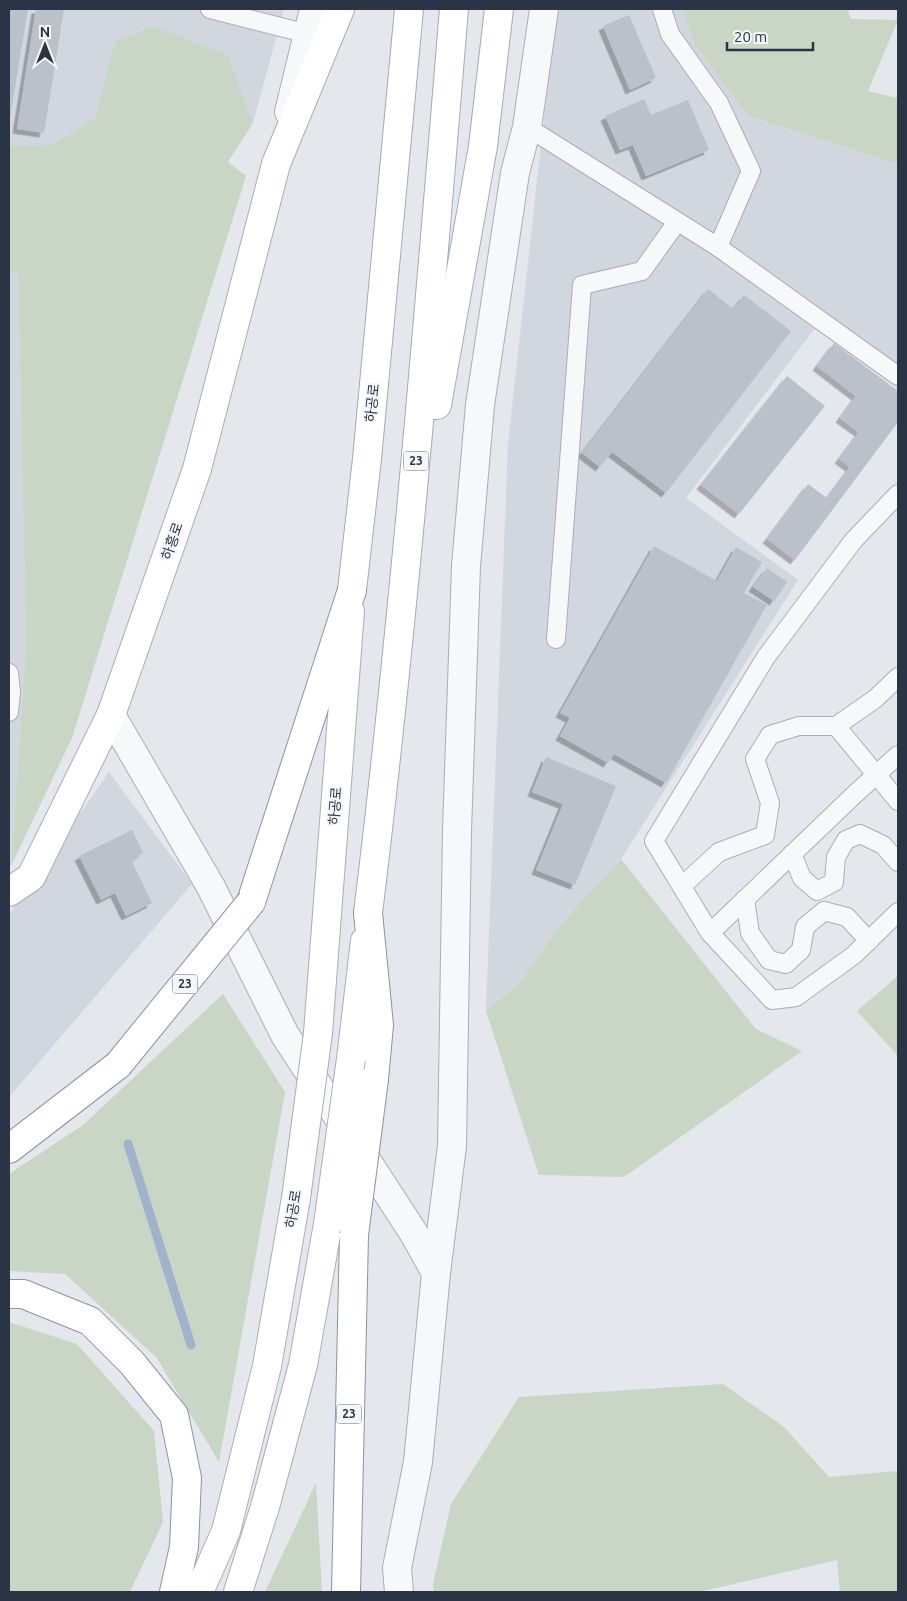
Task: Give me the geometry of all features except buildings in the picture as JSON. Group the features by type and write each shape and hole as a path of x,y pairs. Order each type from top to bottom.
{"main road":[{"name":"하흥로","path":"9,892 31,877 111,715 197,469 276,164 340,9"},
{"name":"하공로","path":"199,1592 226,1531 267,1366 296,1198 318,1033 352,590 368,449 410,9"},
{"name":"23","path":"238,1592 265,1508 303,1365 328,1224 351,1059 386,771 416,466 454,9"},
{"path":"403,591 483,146 499,9"},
{"name":"23","path":"9,1149 118,1065 251,902 352,590"},
{"name":"23","path":"346,1592 354,1235 379,1025 368,913"},
{"path":"9,1294 23,1294 90,1321 132,1363 174,1415 187,1478 184,1547 174,1592"}],"street":[{"path":"399,1592 397,1568 418,1462 436,1273 452,1146 457,830 467,556 480,405 514,173 526,127 544,9"},
{"path":"276,164 310,21"},
{"path":"111,715 211,887 285,1035 413,1232 436,1273"}],"lane":[{"path":"210,9 310,21"},
{"path":"662,9 670,34 719,103 751,171 718,247"},
{"path":"526,127 718,247 898,376"},
{"path":"556,639 582,285 642,271 677,222"},
{"path":"898,494 853,541 766,657 654,840 710,933 772,1000 796,997 854,955 898,912"},
{"path":"9,673 11,692 9,712"},
{"path":"682,886 719,852 765,835 770,803 755,759 770,735 799,726 836,726 875,699 898,677"},
{"path":"836,726 898,801"},
{"path":"710,933 898,755"},
{"path":"792,854 802,878 816,890 834,882 836,857 846,840 860,834 883,845 898,862"},
{"path":"745,899 750,933 769,960 786,964 801,950 805,927 824,911 847,917 869,940"}],"shaded area":[{"path":"9,9 284,9 253,123 228,57 115,42 95,118 53,146 9,146"},
{"path":"556,9 682,9 695,45 748,116 898,164 898,380 815,328 686,498 798,580 621,859 566,918 520,982 486,1011 508,444"},
{"path":"9,271 18,272 26,644 11,866 9,864"},
{"path":"109,772 192,884 9,1097 9,915"}],"green space":[{"path":"682,9 847,9 851,19 898,20 868,91 898,98 898,164 748,116 695,45"},
{"path":"153,26 228,56 253,123 228,162 246,176 72,738 11,866 26,644 18,272 9,271 9,146 53,145 95,118 115,42"},
{"path":"621,859 756,1029 802,1051 624,1177 539,1175 486,1011 520,982 566,918"},
{"path":"898,976 898,1056 857,1011"},
{"path":"223,994 285,1092 219,1462 156,1357 65,1274 9,1271 9,1174 83,1125"},
{"path":"9,1322 77,1344 154,1431 163,1522 130,1592 9,1592"},
{"path":"723,1384 784,1427 829,1477 898,1471 898,1592 840,1592 837,1560 699,1592 434,1592 433,1584 451,1504 519,1397"},
{"path":"316,1483 322,1592 265,1592"}],"waterway":[{"path":"128,1144 191,1345"}]}
